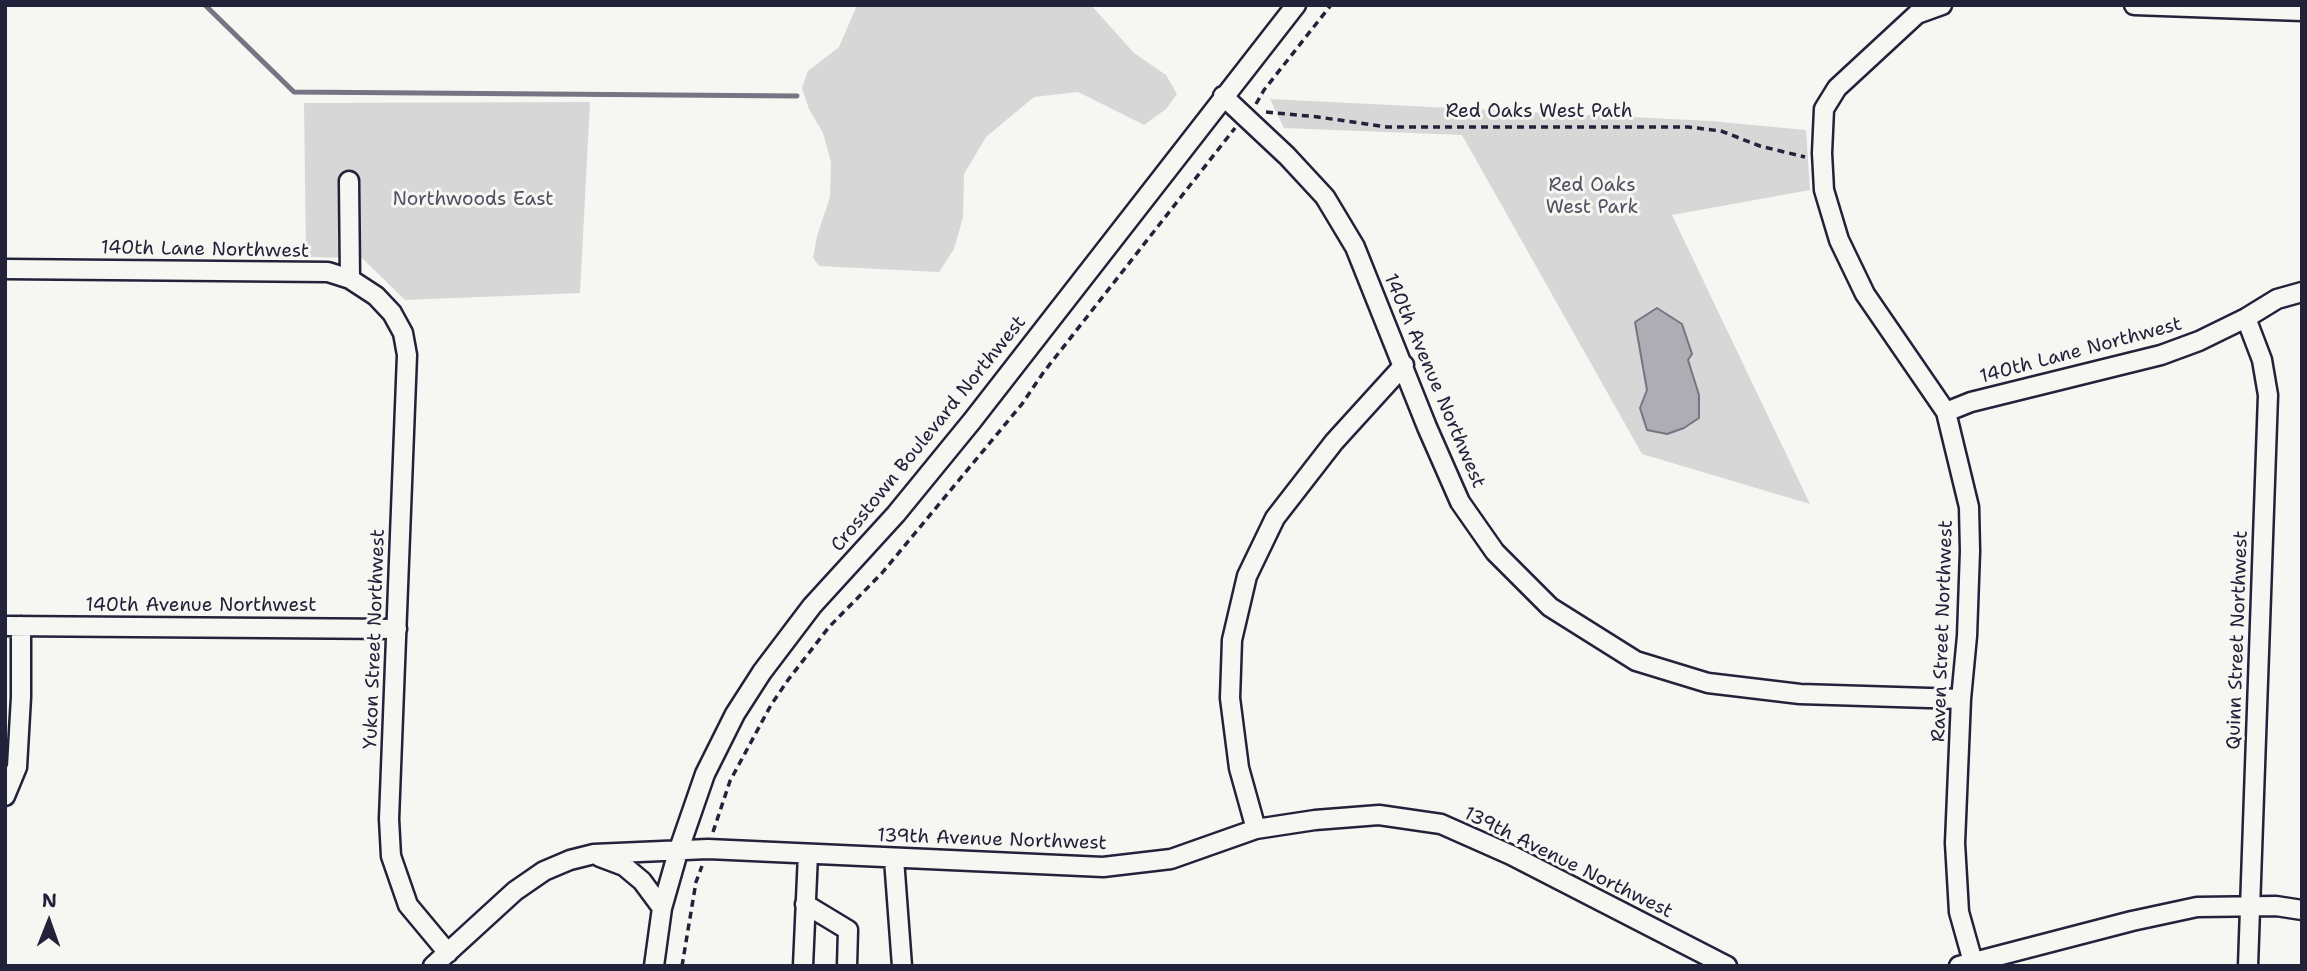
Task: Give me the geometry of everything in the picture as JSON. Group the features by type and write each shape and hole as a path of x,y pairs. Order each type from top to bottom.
{"street":[{"name":"Crosstown Boulevard Northwest","path":"653,966 662,908 678,852 707,770 735,714 762,672 813,607 950,449 1296,5"},
{"name":"Raven Street Northwest","path":"1941,5 1917,14 1837,88 1824,109 1821,128 1824,190 1839,240 1865,294 1946,412 1969,507 1967,636 1961,699 1955,843 1959,912 1966,964"},
{"path":"2134,5 2302,11"},
{"name":"140th Avenue Northwest","path":"1223,96 1287,156 1325,197 1355,247 1460,502 1495,552 1550,607 1636,662 1708,683 1800,694 1961,699"},
{"path":"349,181 349,279"},
{"name":"140th Lane Northwest","path":"5,268 328,272 349,279 376,296 392,313"},
{"name":"140th Lane Northwest","path":"1946,412 1971,402 2161,355 2199,341 2277,299 2302,292"},
{"name":"Yukon Street Northwest","path":"392,313 402,333 407,355 389,819 391,856 408,905 447,953"},
{"name":"Quinn Street Northwest","path":"2246,318 2262,360 2268,395 2248,966"},
{"path":"1256,829 1239,768 1230,698 1232,640 1247,576 1275,518 1334,442 1404,365"},
{"name":"140th Avenue Northwest","path":"13,626 397,629"},
{"path":"5,796 17,768 21,696 13,626"},
{"name":"139th Avenue Northwest","path":"433,966 515,891 544,872 570,860 594,854 708,849 1103,867 1171,859 1256,829 1315,820 1379,815 1441,824 1511,855 1727,966"},
{"path":"594,854 624,866 642,881 662,908"},
{"path":"803,966 808,854"},
{"path":"894,859 902,966"},
{"path":"805,904 848,930 847,966"},
{"path":"1966,964 2197,907 2276,906 2302,909"}],"path":[{"name":"Red Oaks West Path","path":"1331,5 1256,103 1270,114 1318,117 1387,127 1688,127 1721,131 1770,149 1822,160"},
{"path":"682,966 696,882 730,781 771,705 829,628 882,573 1022,404 1231,132"}],"green space":[{"path":"857,5 1091,5 1134,53 1166,75 1177,94 1166,109 1144,125 1078,92 1034,97 986,137 964,174 963,217 954,249 939,272 819,266 813,258 830,197 831,162 823,133 809,109 802,88 808,71 839,47"},
{"name":"Red Oaks West Park","path":"1270,99 1711,121 1806,130 1810,190 1672,215 1810,504 1642,454 1462,135 1284,128"},
{"name":"Northwoods East","path":"590,102 580,293 405,300 362,258 306,257 304,103"}],"shaded area":[{"path":"1657,308 1682,324 1692,354 1688,360 1699,395 1699,418 1684,428 1667,434 1647,430 1640,408 1647,390 1635,322"}],"waterway":[{"path":"205,5 294,92 797,96"}]}
